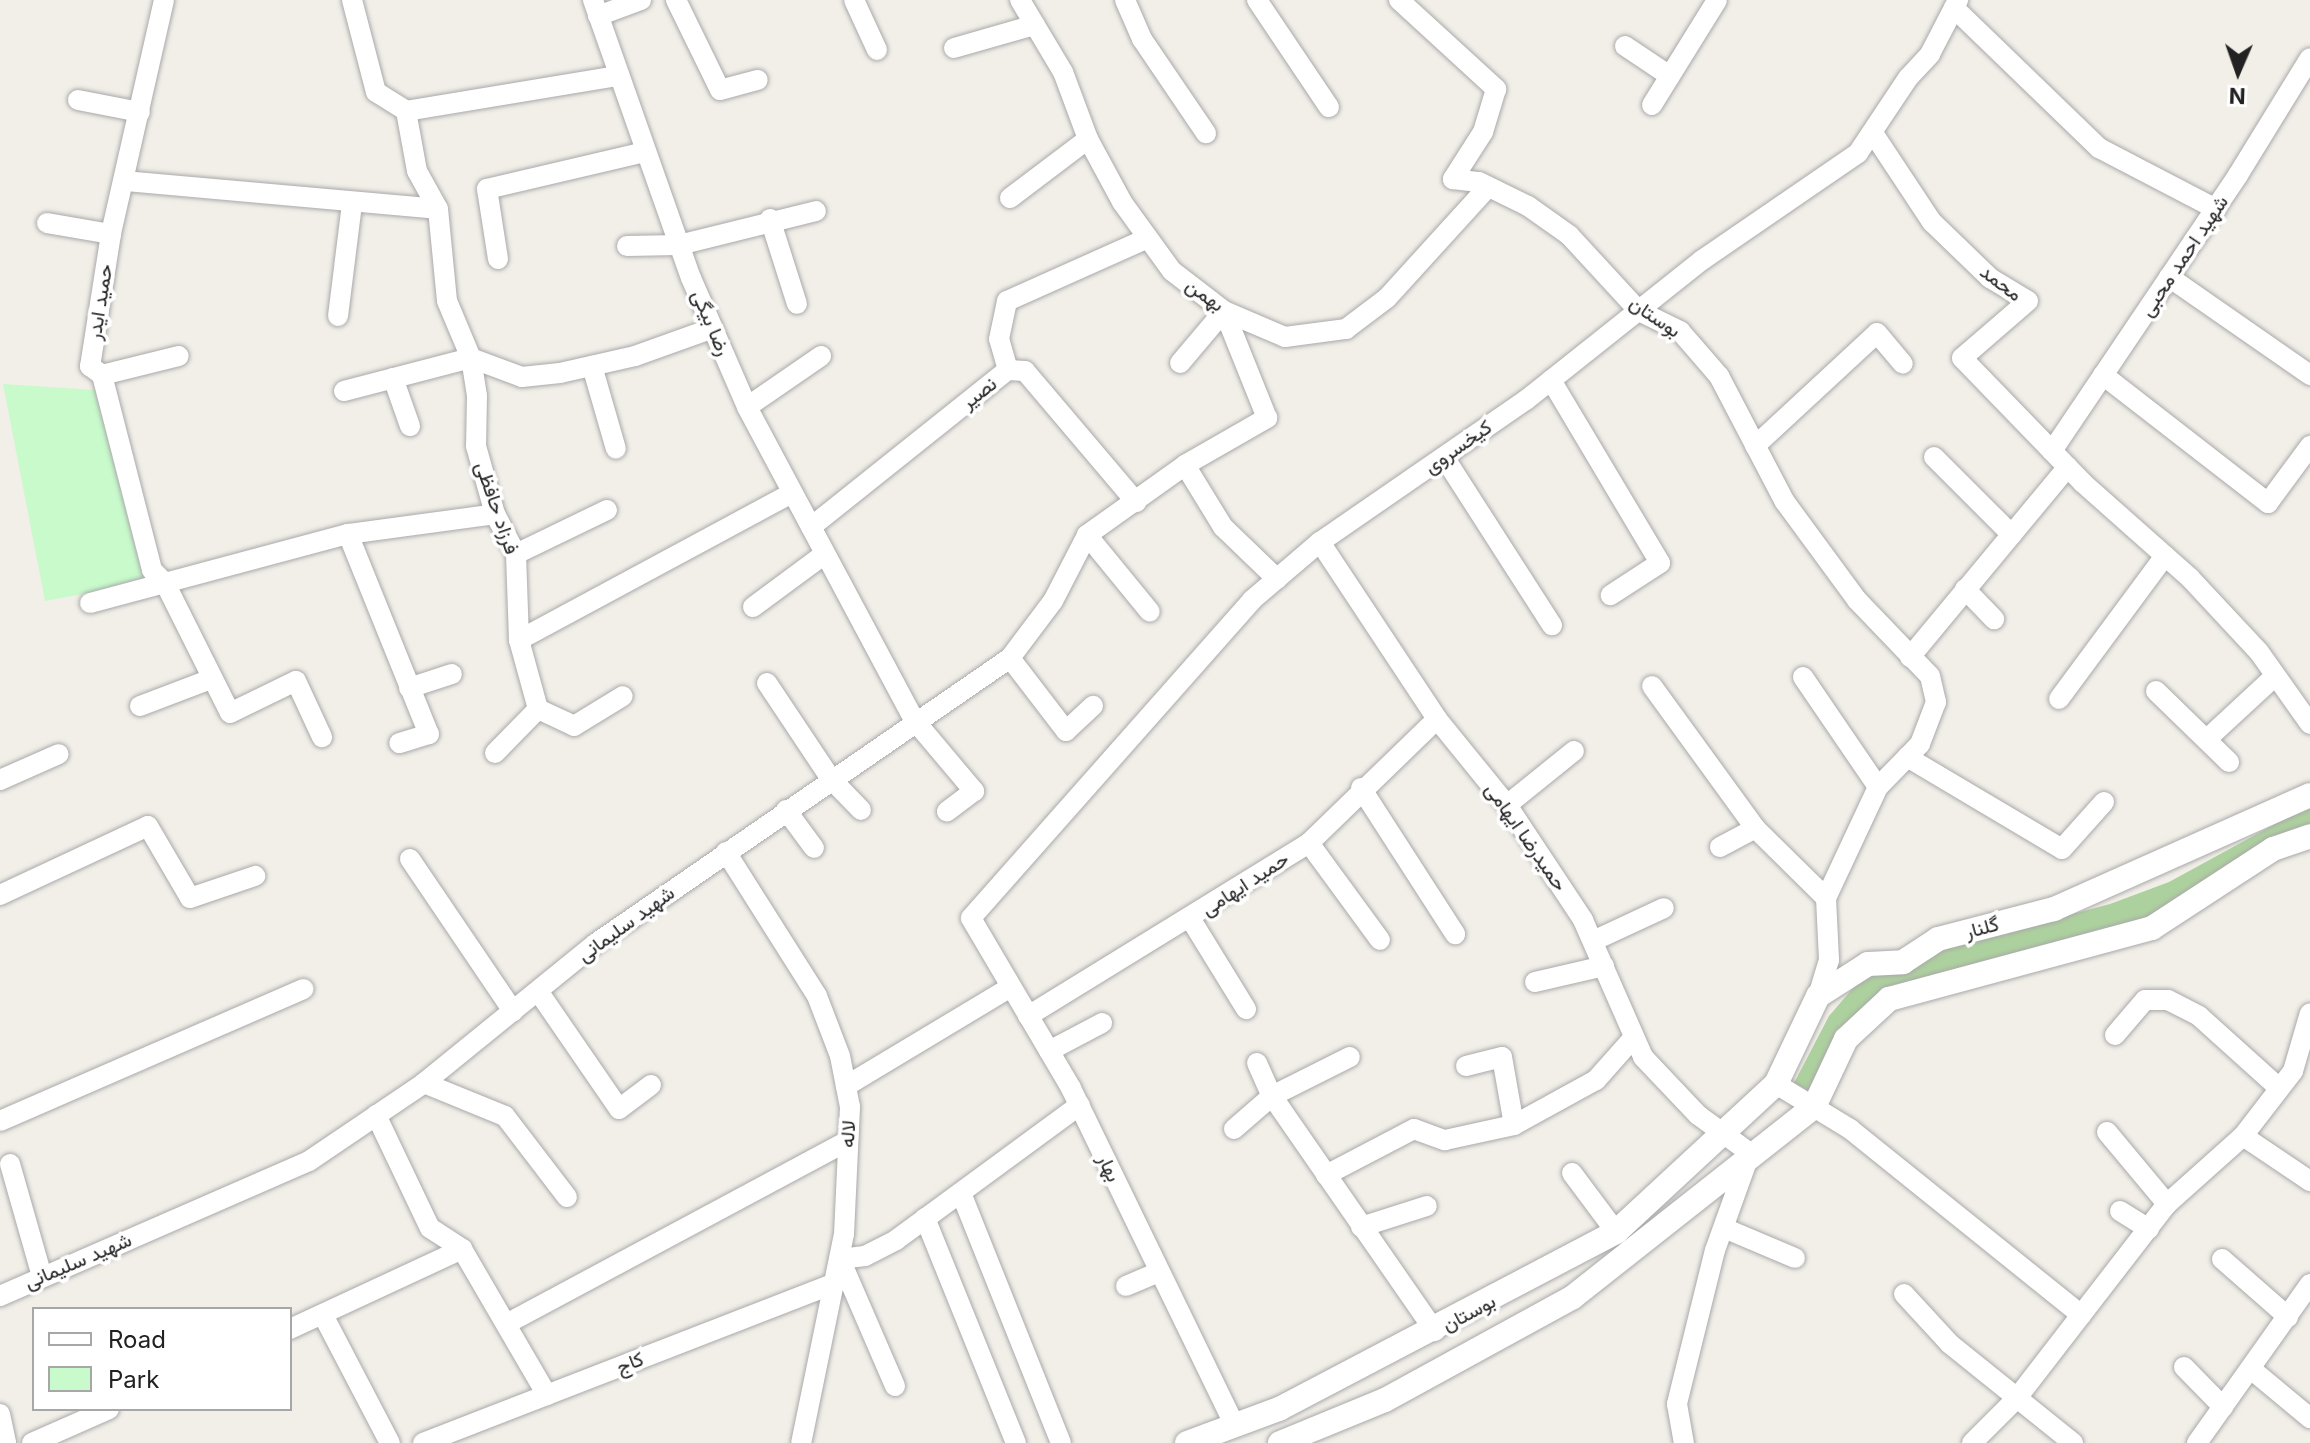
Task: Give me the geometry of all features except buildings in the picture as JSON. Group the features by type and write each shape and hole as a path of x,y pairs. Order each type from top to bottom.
{"street":[{"name":"حمید ایدر","path":"164,0 111,234 90,366 102,375 152,570 165,583 230,713 296,681 322,737"},
{"path":"352,0 376,92 406,111 617,76"},
{"path":"596,8 641,0"},
{"path":"676,0 720,90 758,80"},
{"path":"854,0 877,50"},
{"name":"بهمن","path":"1020,0 1063,72 1088,139 1148,238 1172,271 1224,311 1285,337 1346,329 1387,298 1488,187"},
{"path":"1125,0 1142,39 1206,133"},
{"path":"1257,0 1329,107"},
{"name":"بوستان","path":"1399,0 1496,89 1483,132 1453,179 1488,187 1528,206 1569,235 1639,311 1680,331 1719,376 1785,502 1850,590 1930,676 1936,702 1920,744 1907,757"},
{"path":"1652,105 1717,0"},
{"path":"1956,4 2099,148 2216,209"},
{"name":"کیخسروی","path":"971,918 1252,600 1320,542 1551,380 1702,260 1858,153 1908,78 1930,54 1956,4"},
{"name":"رضا بیگی","path":"596,8 617,76 679,245 747,407 811,527 822,556 915,721 974,791 947,811"},
{"path":"954,48 1035,25"},
{"path":"1625,46 1670,76"},
{"name":"شهید احمد محبی","path":"2052,451 2216,209 2310,58"},
{"path":"78,100 140,112"},
{"name":"فرزاد حافظی","path":"406,111 417,171 438,209 447,301 471,358 477,396 476,446 495,514 516,554 519,640 538,709"},
{"name":"محمد","path":"1873,133 1932,222 1990,278 2028,301 1962,358 2052,451"},
{"path":"1010,198 1088,139"},
{"path":"498,259 487,189 645,152"},
{"path":"125,181 352,204 438,209"},
{"path":"338,316 352,204"},
{"path":"627,246 679,245 770,219 816,211"},
{"path":"770,219 797,304"},
{"path":"47,223 111,234"},
{"name":"نصیر","path":"811,527 1008,370 999,339 1007,301 1148,238"},
{"path":"2169,277 2310,375"},
{"path":"1180,363 1224,311"},
{"name":"شهید سلیمانی","path":"0,1296 41,1273 309,1161 424,1083 538,991 726,852 1010,658 1053,601 1087,535 1185,465 1267,418 1224,311"},
{"path":"344,391 471,358 522,377 592,366 713,328"},
{"path":"1755,446 1877,333 1903,364"},
{"path":"102,375 179,356"},
{"path":"747,407 821,356"},
{"path":"592,366 616,449"},
{"path":"1008,370 1025,371 1136,502"},
{"path":"2103,375 2268,503 2310,446"},
{"path":"393,378 410,426"},
{"path":"1551,380 1660,563 1611,595"},
{"path":"2052,451 2165,556 2275,676 2310,724"},
{"path":"1444,457 1552,625"},
{"path":"1934,457 2012,535"},
{"path":"1185,465 1223,527 1277,579"},
{"path":"1910,657 2068,467"},
{"path":"519,640 792,493"},
{"path":"516,554 607,510"},
{"path":"90,603 348,534 495,514"},
{"path":"348,534 429,734 399,743"},
{"path":"1087,535 1150,612"},
{"name":"حمیدرضا ایهامی","path":"1320,542 1437,719 1507,805 1593,941 1643,1057 1719,1134 1750,1153"},
{"path":"753,607 822,556"},
{"path":"2059,699 2165,556"},
{"path":"1965,589 1994,619"},
{"path":"1010,658 1066,731 1093,706"},
{"path":"409,688 452,674"},
{"path":"2207,739 2275,676"},
{"path":"1803,677 1878,787"},
{"path":"140,706 211,679"},
{"path":"767,683 831,779 861,810"},
{"path":"1652,686 1755,828 1826,898"},
{"path":"2156,691 2229,762"},
{"path":"495,753 538,709 574,726 623,696"},
{"name":"حمید ایهامی","path":"1028,1016 1309,843 1361,788 1437,719"},
{"path":"1507,805 1574,751"},
{"path":"0,780 59,754"},
{"path":"1719,1134 1776,1084 1818,996 1829,960 1826,898 1878,787 1907,757 2062,849 2104,802"},
{"path":"1361,788 1455,934"},
{"name":"گلنار","path":"1818,996 1868,964 1903,962 1938,939 2054,909 2310,795"},
{"path":"786,810 814,848"},
{"path":"0,895 148,826 190,898 255,876"},
{"path":"1720,847 1755,828"},
{"name":"گلنار","path":"1750,1153 1814,1107 1846,1039 1889,999 2152,928 2273,849 2310,836"},
{"path":"1309,843 1380,940"},
{"name":"لاله","path":"726,852 817,996 846,1086 847,1141 840,1259 801,1443"},
{"path":"410,859 513,1011"},
{"path":"1593,941 1664,908"},
{"name":"بهار","path":"971,918 1009,988 1080,1105 1157,1273 1235,1426"},
{"path":"1190,918 1246,1009"},
{"path":"1535,982 1604,966"},
{"path":"846,1086 1009,988"},
{"path":"0,1121 303,989"},
{"path":"538,991 619,1109 651,1085"},
{"path":"2115,1035 2145,1000 2168,1000 2199,1016 2279,1088"},
{"path":"1972,1443 2017,1398 2167,1204 2243,1136 2293,1071 2310,1013"},
{"path":"1049,1051 1102,1023"},
{"path":"1326,1175 1414,1129 1445,1140 1514,1125 1596,1080 1634,1037"},
{"path":"1234,1129 1272,1096 1350,1057"},
{"path":"1466,1066 1502,1057 1514,1125"},
{"path":"1257,1063 1272,1096 1435,1331"},
{"path":"424,1083 505,1116 567,1197"},
{"path":"1776,1084 1850,1129 2081,1315"},
{"path":"895,1386 840,1259 865,1256 925,1218 1080,1105"},
{"path":"376,1115 430,1228 462,1249 508,1323 547,1395"},
{"path":"2107,1132 2167,1204"},
{"name":"بوستان","path":"1187,1443 1235,1426 1435,1331 1616,1232 1719,1134"},
{"path":"2243,1136 2310,1181"},
{"path":"508,1323 847,1141"},
{"path":"1684,1443 1677,1404 1724,1228 1750,1153"},
{"name":"بوستان","path":"1280,1443 1385,1400 1573,1297 1750,1153"},
{"path":"10,1164 41,1273"},
{"path":"1572,1173 1616,1232"},
{"path":"961,1193 1061,1443"},
{"path":"1361,1227 1427,1206"},
{"path":"2120,1211 2149,1229"},
{"path":"925,1218 1016,1443"},
{"path":"1724,1228 1795,1258"},
{"path":"292,1328 462,1249"},
{"path":"2222,1259 2288,1317"},
{"path":"1126,1286 1157,1273"},
{"name":"کاج","path":"423,1443 836,1283"},
{"path":"2198,1443 2310,1284"},
{"path":"1904,1294 1950,1344 2073,1443"},
{"path":"323,1315 390,1443"},
{"path":"2184,1367 2223,1407"},
{"path":"2251,1369 2310,1418"},
{"path":"32,1443 104,1411"},
{"path":"0,1414 6,1443"}],"green space":[{"path":"3,384 95,390 147,582 45,601"},
{"path":"2310,805 2310,829 2148,920 1885,992 1814,1094 1794,1083 1829,1016 1859,981 1930,952 2110,904 2169,882"}]}
